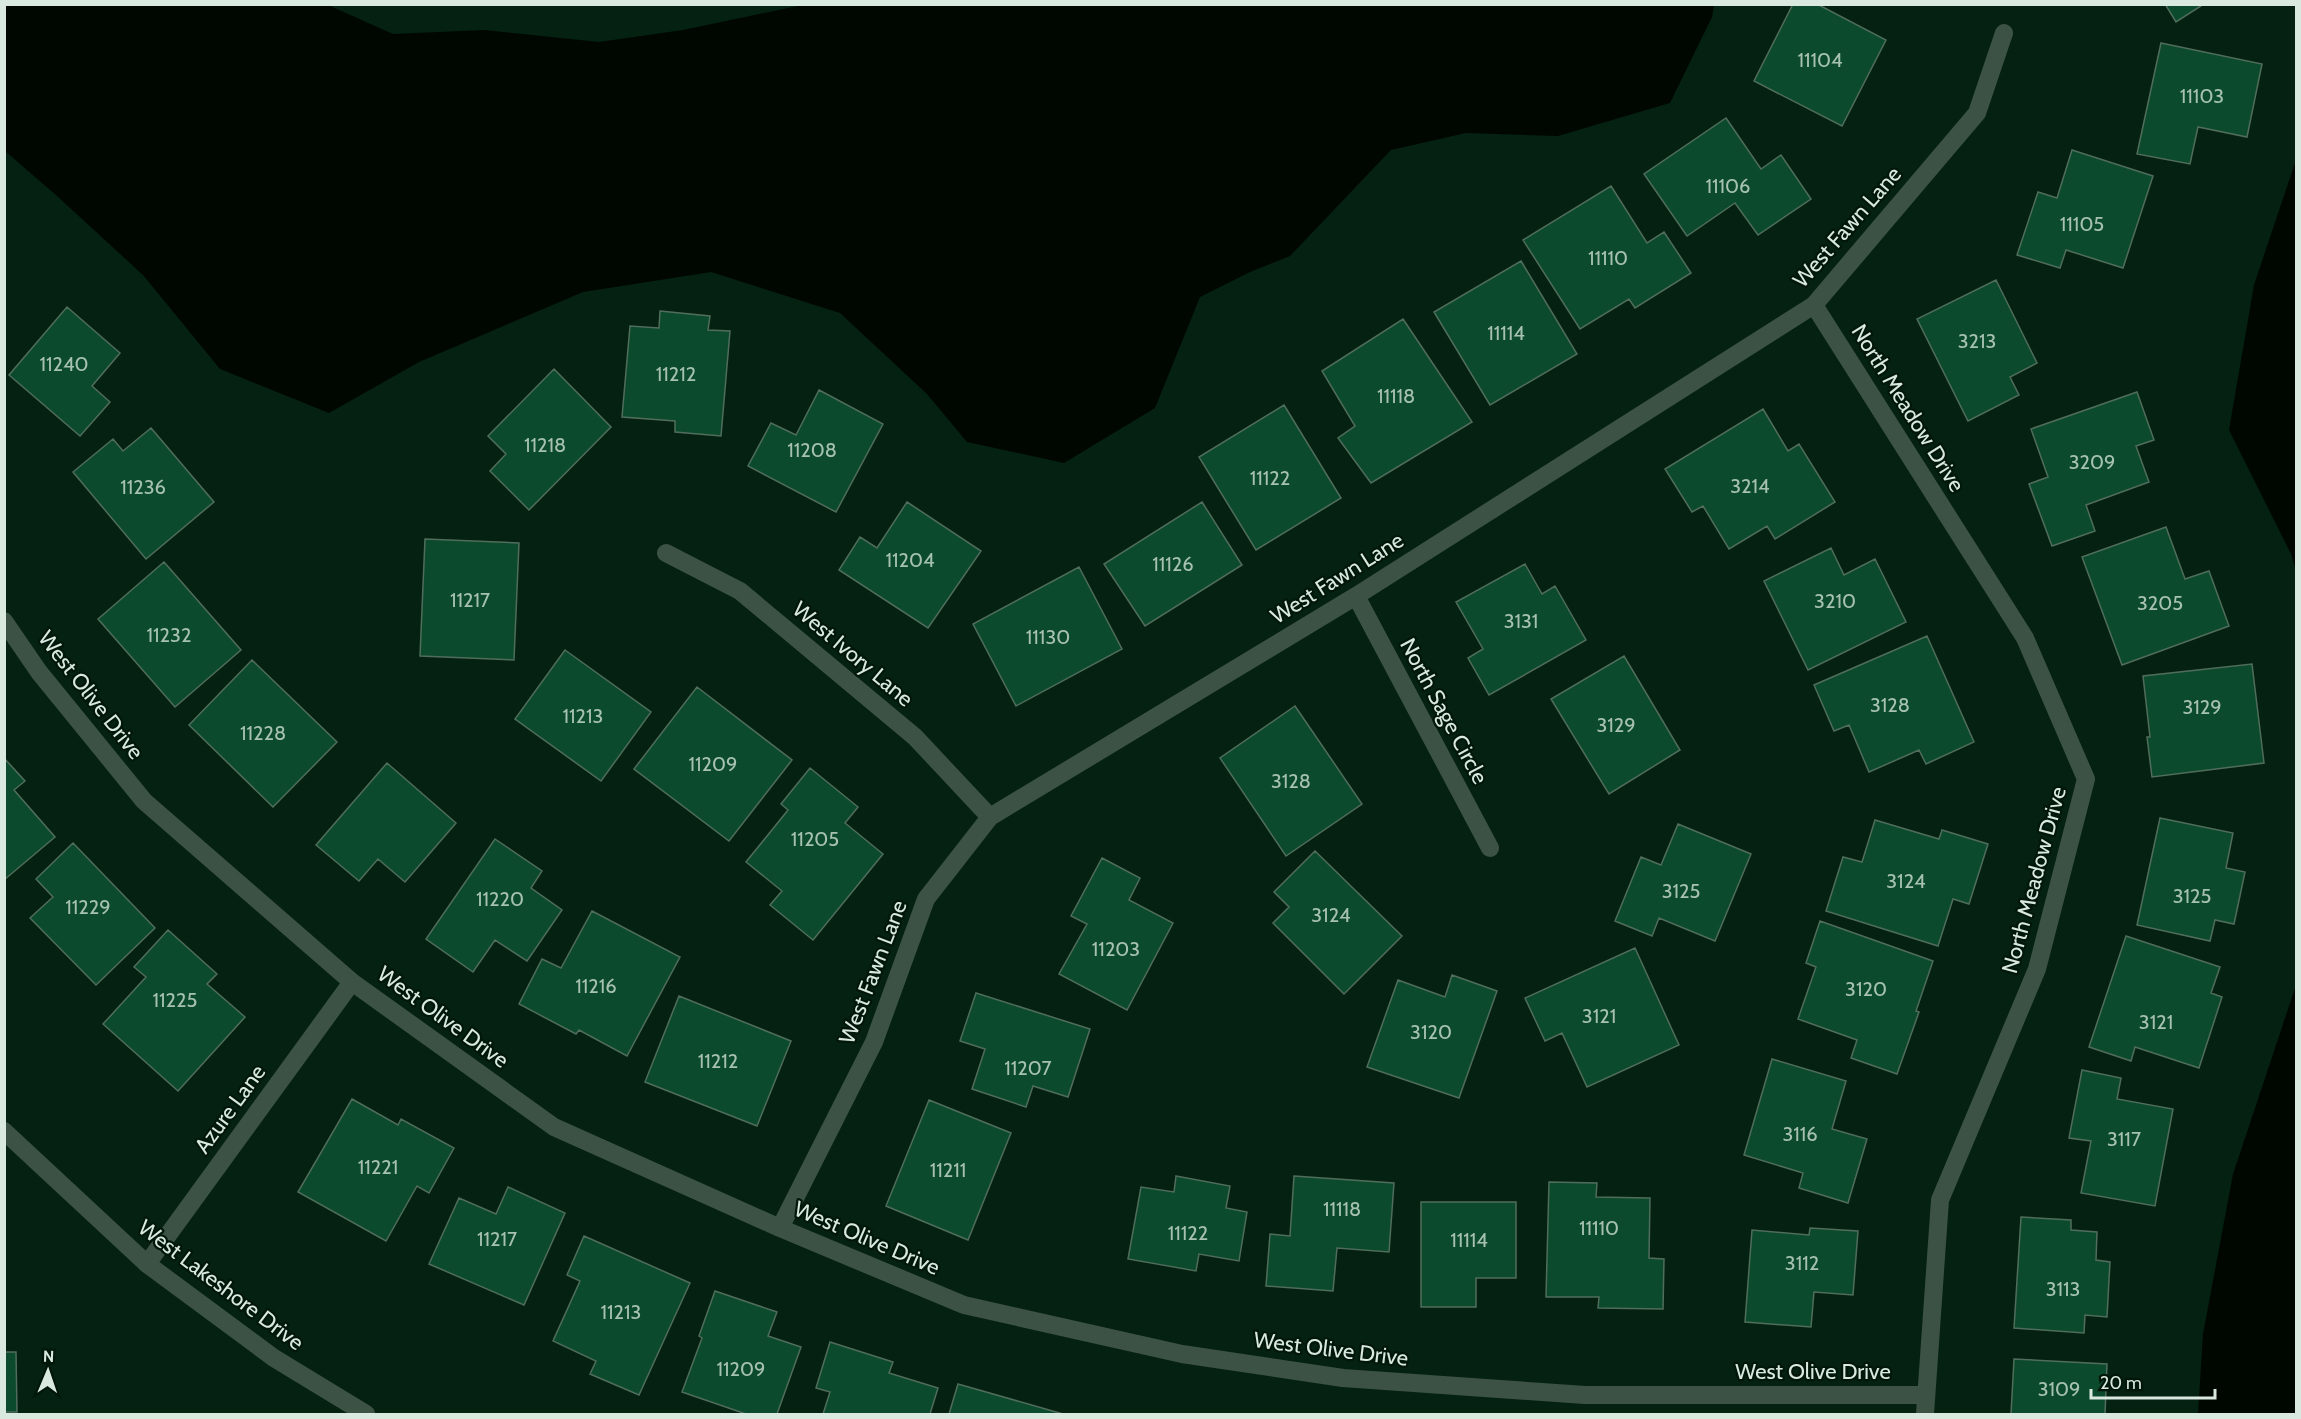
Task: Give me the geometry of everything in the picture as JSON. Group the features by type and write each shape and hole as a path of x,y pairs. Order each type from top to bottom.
{"street":[{"name":"West Fawn Lane","path":"780,1228 874,1042 926,899 990,817 1356,596 1814,304 1977,113 2004,33"},
{"name":"North Meadow Drive","path":"1814,304 2025,638 2086,779 2037,969 1940,1200 1925,1414"},
{"name":"West Ivory Lane","path":"666,553 740,591 915,737 990,817"},
{"name":"North Sage Circle","path":"1356,596 1490,848"},
{"name":"West Olive Drive","path":"4,621 39,672 144,801 352,982 554,1127 780,1228 964,1305 1182,1354 1320,1374 1585,1395 1925,1395"},
{"name":"Azure Lane","path":"147,1264 352,982"},
{"name":"West Lakeshore Drive","path":"4,1131 147,1264 274,1358 366,1414"}],"shaded area":[{"path":"807,4 1714,5 1712,17 1670,103 1558,136 1466,133 1391,150 1290,256 1250,272 1200,297 1155,408 1064,463 967,442 927,394 840,313 711,272 583,292 419,362 329,413 220,369 143,275 5,151 5,5 328,5 393,34 484,30 599,42 683,30"},
{"path":"2296,160 2296,571 2291,554 2229,430 2254,285"},
{"path":"2296,985 2296,1414 2198,1414 2203,1334 2233,1174"}],"building":[{"path":"1793,4 1817,4 1886,40 1842,126 1754,81"},
{"path":"2165,4 2204,4 2176,22"},
{"path":"2161,43 2262,64 2247,137 2198,127 2190,164 2137,154"},
{"path":"1726,118 1761,169 1781,155 1811,199 1758,235 1735,203 1687,236 1644,174"},
{"path":"2072,150 2153,176 2123,268 2066,250 2060,268 2017,255 2038,192 2057,198"},
{"path":"1611,186 1647,243 1664,232 1691,273 1635,308 1629,299 1580,329 1523,240"},
{"path":"1521,261 1577,354 1490,405 1434,312"},
{"path":"1996,280 2037,363 2010,377 2019,395 1968,421 1917,319"},
{"path":"67,307 120,353 92,386 110,402 80,436 9,375"},
{"path":"660,311 710,316 708,330 730,331 721,436 675,432 675,421 622,417 630,326 659,328"},
{"path":"1403,319 1472,422 1371,483 1338,438 1355,426 1322,371"},
{"path":"554,369 611,427 529,510 490,471 506,454 488,436"},
{"path":"819,390 883,424 836,512 748,466 771,423 796,435"},
{"path":"2137,392 2154,440 2136,446 2149,482 2086,505 2095,531 2052,546 2029,484 2048,477 2031,429"},
{"path":"1284,405 1341,498 1256,550 1199,457"},
{"path":"1763,409 1788,451 1799,444 1835,502 1775,539 1767,526 1729,549 1703,506 1692,512 1665,469"},
{"path":"151,428 214,502 146,559 73,472 113,439 123,451"},
{"path":"907,502 981,551 928,628 839,570 860,537 877,548"},
{"path":"1202,502 1242,565 1145,626 1104,564"},
{"path":"2166,527 2185,579 2209,571 2229,626 2122,665 2082,557"},
{"path":"425,539 519,543 514,660 420,656"},
{"path":"1831,548 1844,575 1875,559 1906,622 1808,670 1764,581"},
{"path":"164,562 241,650 175,707 98,619"},
{"path":"1525,564 1542,594 1555,586 1586,640 1489,695 1468,658 1483,649 1456,602"},
{"path":"1079,567 1122,649 1016,706 973,624"},
{"path":"1927,636 1974,742 1926,764 1919,750 1869,772 1849,725 1834,731 1814,685"},
{"path":"565,650 651,712 601,781 515,719"},
{"path":"1624,656 1680,750 1609,794 1551,699"},
{"path":"252,660 337,742 273,807 189,725"},
{"path":"2252,664 2264,763 2152,777 2143,676"},
{"path":"697,687 792,760 729,841 634,769"},
{"path":"1295,706 1362,804 1286,856 1220,758"},
{"path":"4,758 25,781 14,790 55,837 4,880"},
{"path":"387,763 456,823 405,882 378,859 359,881 316,845"},
{"path":"810,768 858,807 845,823 883,854 813,940 770,905 782,891 746,862 788,810 781,804"},
{"path":"2160,818 2233,833 2226,868 2245,872 2234,924 2215,920 2210,941 2137,925"},
{"path":"1875,820 1939,839 1942,830 1988,844 1969,904 1953,899 1938,946 1826,911 1843,857 1862,862"},
{"path":"1678,824 1751,854 1715,941 1659,918 1652,936 1615,921 1641,857 1661,865"},
{"path":"495,839 542,871 531,888 562,910 527,961 495,940 473,972 426,939"},
{"path":"73,843 155,928 96,985 30,918 53,897 36,879"},
{"path":"1315,851 1402,936 1344,994 1273,923 1289,907 1274,892"},
{"path":"1102,858 1140,878 1129,900 1173,923 1127,1010 1059,974 1087,924 1071,916"},
{"path":"592,911 680,957 627,1056 579,1030 576,1034 519,1004 542,959 561,968"},
{"path":"1820,921 1933,961 1916,1011 1919,1012 1897,1074 1851,1058 1857,1040 1798,1019 1816,967 1806,963"},
{"path":"168,930 217,974 207,984 245,1017 178,1091 103,1024 146,977 134,967"},
{"path":"2126,936 2220,967 2211,993 2222,997 2199,1068 2135,1047 2131,1061 2089,1047"},
{"path":"1635,948 1679,1045 1587,1087 1562,1033 1545,1041 1525,998"},
{"path":"1452,975 1497,991 1459,1098 1367,1067 1398,980 1445,997"},
{"path":"976,993 1090,1029 1068,1097 1033,1086 1026,1107 972,1089 985,1049 960,1041"},
{"path":"679,996 791,1041 757,1126 645,1082"},
{"path":"1772,1059 1846,1081 1832,1129 1867,1139 1848,1203 1799,1188 1803,1173 1744,1155"},
{"path":"2082,1070 2121,1078 2117,1099 2173,1109 2155,1206 2081,1193 2091,1141 2069,1138"},
{"path":"352,1099 398,1125 401,1119 454,1148 429,1193 417,1186 386,1241 298,1192"},
{"path":"929,1100 1011,1133 968,1240 886,1206"},
{"path":"1176,1176 1230,1186 1226,1208 1247,1212 1239,1261 1199,1254 1196,1271 1128,1259 1141,1187 1174,1192"},
{"path":"1294,1176 1394,1183 1389,1252 1337,1248 1333,1291 1266,1286 1270,1234 1290,1236"},
{"path":"1549,1182 1597,1183 1596,1197 1650,1198 1649,1258 1664,1259 1663,1309 1598,1308 1599,1297 1546,1297"},
{"path":"508,1187 565,1213 524,1305 429,1264 459,1198 496,1214"},
{"path":"1421,1202 1516,1202 1516,1278 1476,1278 1476,1307 1421,1307"},
{"path":"2021,1217 2071,1220 2071,1230 2097,1232 2096,1260 2110,1262 2107,1317 2085,1315 2084,1333 2014,1328"},
{"path":"1810,1228 1858,1231 1853,1295 1814,1292 1811,1327 1745,1322 1752,1230 1809,1235"},
{"path":"584,1236 690,1283 639,1395 590,1374 596,1361 553,1341 580,1281 567,1275"},
{"path":"715,1291 777,1312 768,1336 801,1347 777,1414 746,1414 682,1392 702,1338 699,1336"},
{"path":"830,1342 893,1362 889,1373 938,1388 930,1414 823,1414 830,1392 816,1388"},
{"path":"4,1352 16,1352 17,1412 4,1412"},
{"path":"2014,1359 2107,1364 2105,1414 2011,1414"},
{"path":"958,1384 1063,1414 949,1414"}]}
